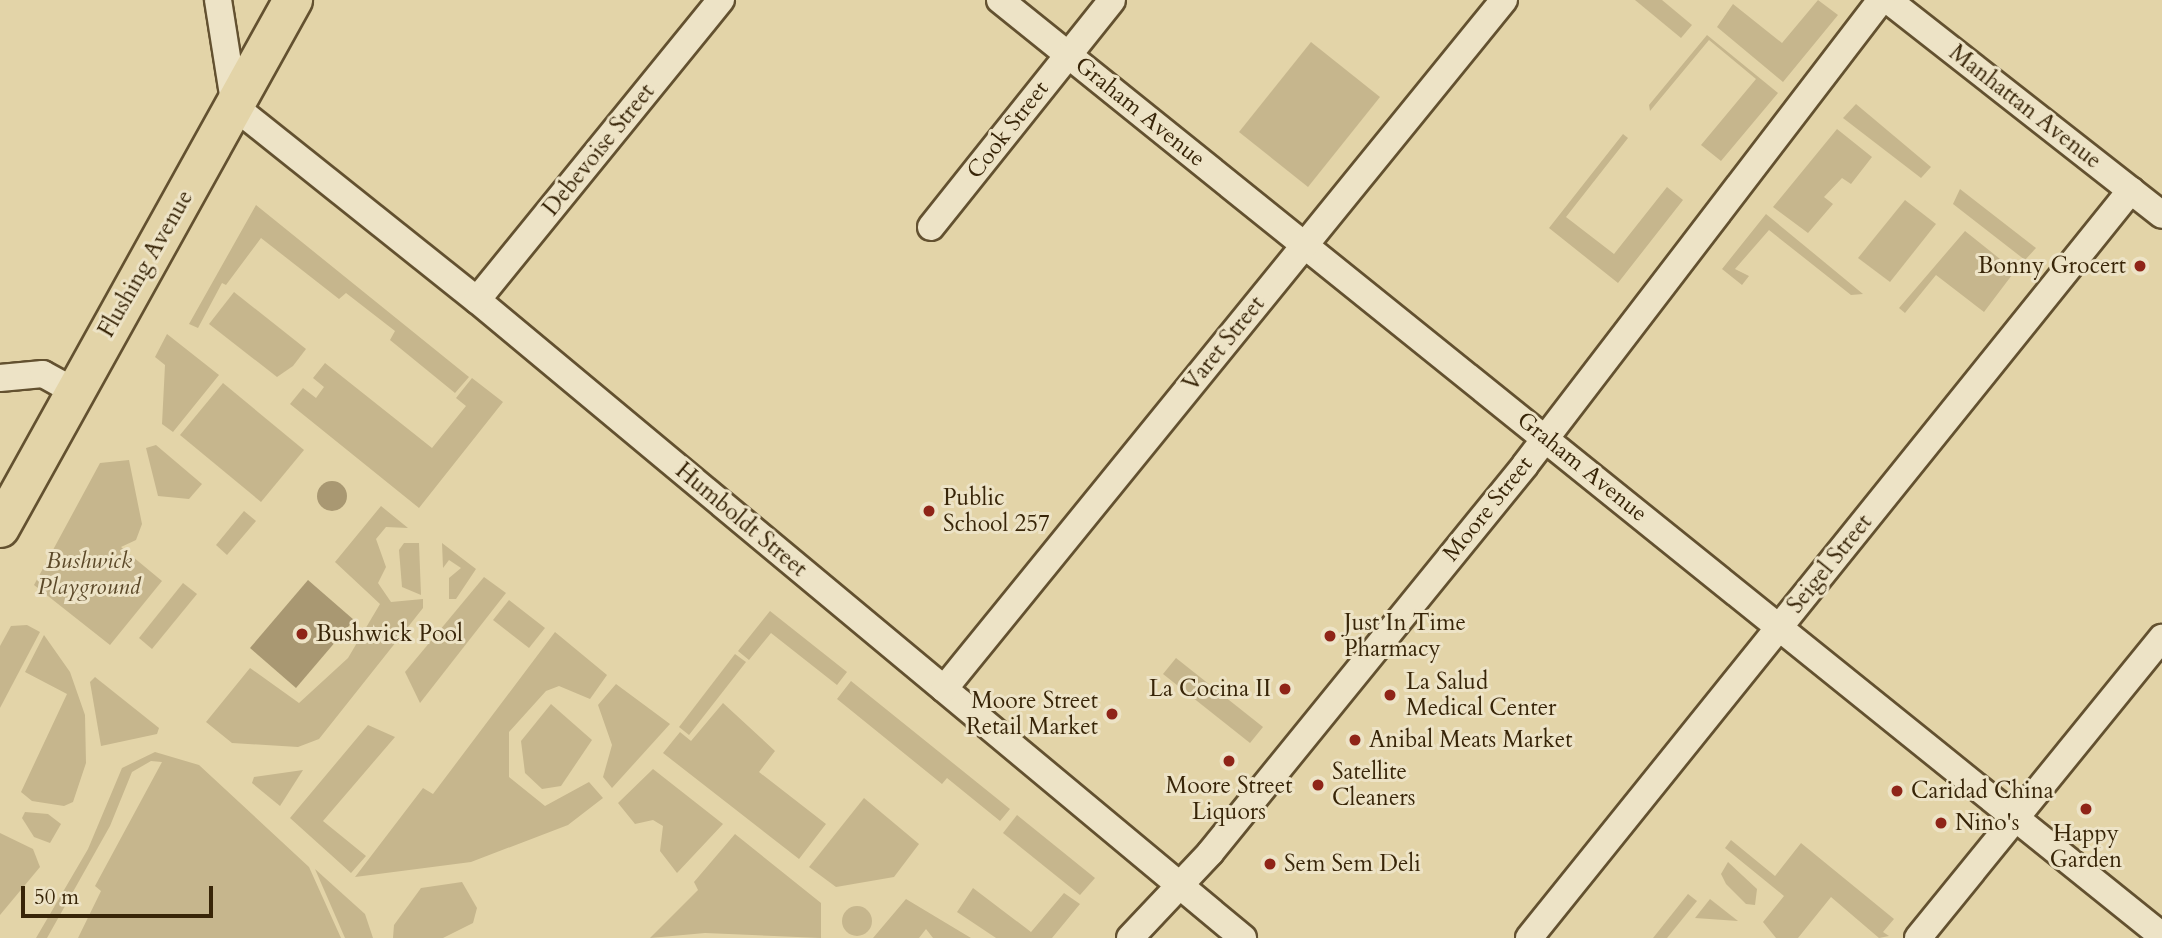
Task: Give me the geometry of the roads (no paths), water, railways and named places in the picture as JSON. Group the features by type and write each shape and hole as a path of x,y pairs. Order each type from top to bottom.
{"main road":[{"name":"Flushing Avenue","path":"0,527 293,0"}],"street":[{"path":"218,0 235,107"},
{"name":"Debevoise Street","path":"477,300 721,0"},
{"name":"Graham Avenue","path":"1000,0 2162,936"},
{"name":"Cook Street","path":"931,227 1112,0"},
{"name":"Varet Street","path":"944,688 1504,0"},
{"name":"Moore Street","path":"1130,938 1176,884 1210,853 1545,437 1881,0"},
{"name":"Manhattan Avenue","path":"1888,0 2162,215"},
{"name":"Humboldt Street","path":"235,107 477,300 1243,938"},
{"name":"Seigel Street","path":"1529,938 2131,190"},
{"path":"0,377 43,374 74,391"},
{"path":"1918,938 2162,638"}],"place":[{"name":"Bonny Grocert","path":"2140,266"},
{"name":"Public School 257","path":"929,511"},
{"name":"Bushwick Pool","path":"302,634"},
{"name":"Just In Time Pharmacy","path":"1330,636"},
{"name":"La Cocina II","path":"1285,689"},
{"name":"La Salud Medical Center","path":"1390,695"},
{"name":"Moore Street Retail Market","path":"1112,714"},
{"name":"Anibal Meats Market","path":"1355,740"},
{"name":"Moore Street Liquors","path":"1229,761"},
{"name":"Satellite Cleaners","path":"1318,785"},
{"name":"Caridad China","path":"1897,791"},
{"name":"Happy Garden","path":"2086,809"},
{"name":"Nino's","path":"1941,823"},
{"name":"Sem Sem Deli","path":"1270,864"}],"park label":[{"name":"Bushwick Playground","path":"89,574"}]}
